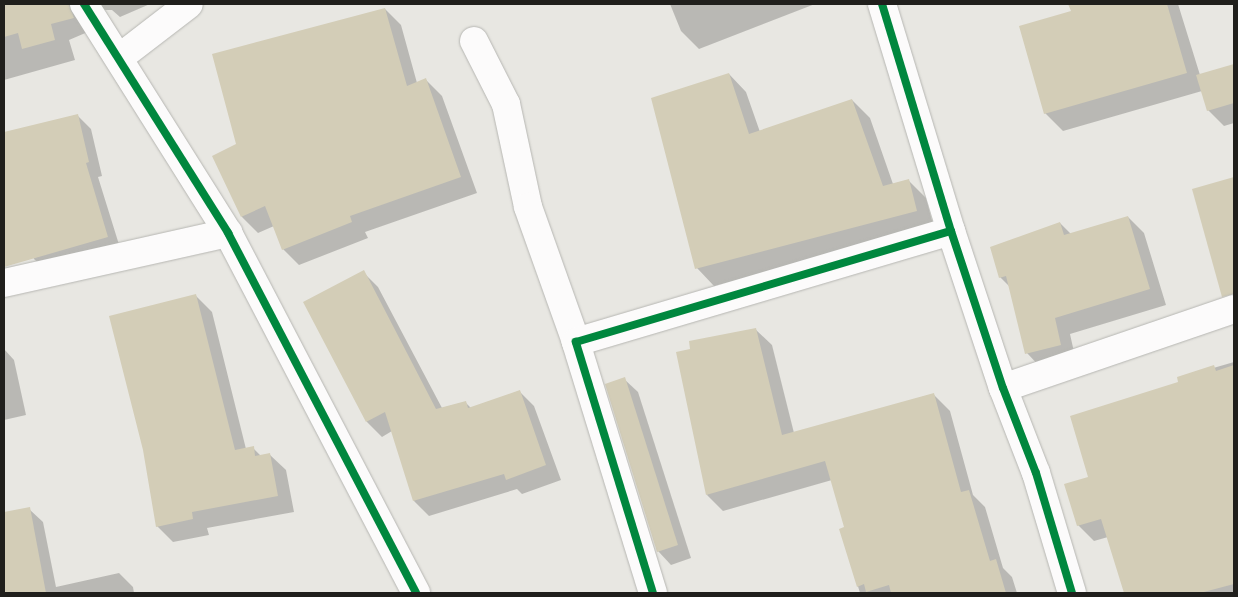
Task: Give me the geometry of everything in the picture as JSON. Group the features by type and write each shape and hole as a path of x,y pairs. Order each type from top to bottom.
{"street":[{"path":"84,4 228,233 416,593"},
{"path":"119,58 189,4"},
{"path":"882,4 951,231 1003,388 1036,473 1072,593"},
{"path":"474,41 506,104 528,207 576,342 653,593"},
{"path":"576,342 951,231"},
{"path":"4,284 228,233"},
{"path":"1003,388 1234,309"}],"building":[{"path":"4,4 69,4 74,18 51,24 55,40 22,49 18,33 4,37"},
{"path":"1068,4 1167,4 1187,73 1044,114 1019,26 1071,11"},
{"path":"385,8 407,86 426,78 461,177 350,216 352,222 282,250 265,206 241,217 212,156 236,144 212,54"},
{"path":"1234,64 1234,103 1207,111 1196,75"},
{"path":"729,73 749,134 852,99 883,186 909,179 917,211 695,269 651,98"},
{"path":"78,114 89,162 86,163 108,237 4,267 4,132"},
{"path":"1234,177 1234,294 1222,297 1192,189"},
{"path":"1128,216 1150,289 1055,318 1061,345 1025,354 1006,276 999,278 990,247 1060,222 1064,235"},
{"path":"364,270 436,409 466,401 468,408 520,390 546,465 506,480 504,474 413,501 385,412 366,422 303,302"},
{"path":"196,294 235,450 254,446 255,456 270,453 278,496 192,512 193,519 156,527 143,450 109,316"},
{"path":"756,328 782,435 934,393 961,492 969,490 990,561 996,559 1006,593 891,593 889,585 866,592 864,584 857,587 839,529 844,527 825,461 706,495 676,352 690,349 689,341"},
{"path":"1214,365 1216,371 1234,365 1234,584 1200,593 1124,593 1101,519 1077,526 1064,484 1088,477 1070,416 1178,382 1177,377"},
{"path":"625,377 678,545 657,552 605,384"},
{"path":"30,507 46,593 4,593 4,512"}],"cycle path":[{"path":"84,4 228,233 416,593"},
{"path":"882,4 951,231 1003,388 1036,473 1072,593"},
{"path":"653,593 576,342 951,231"}]}
